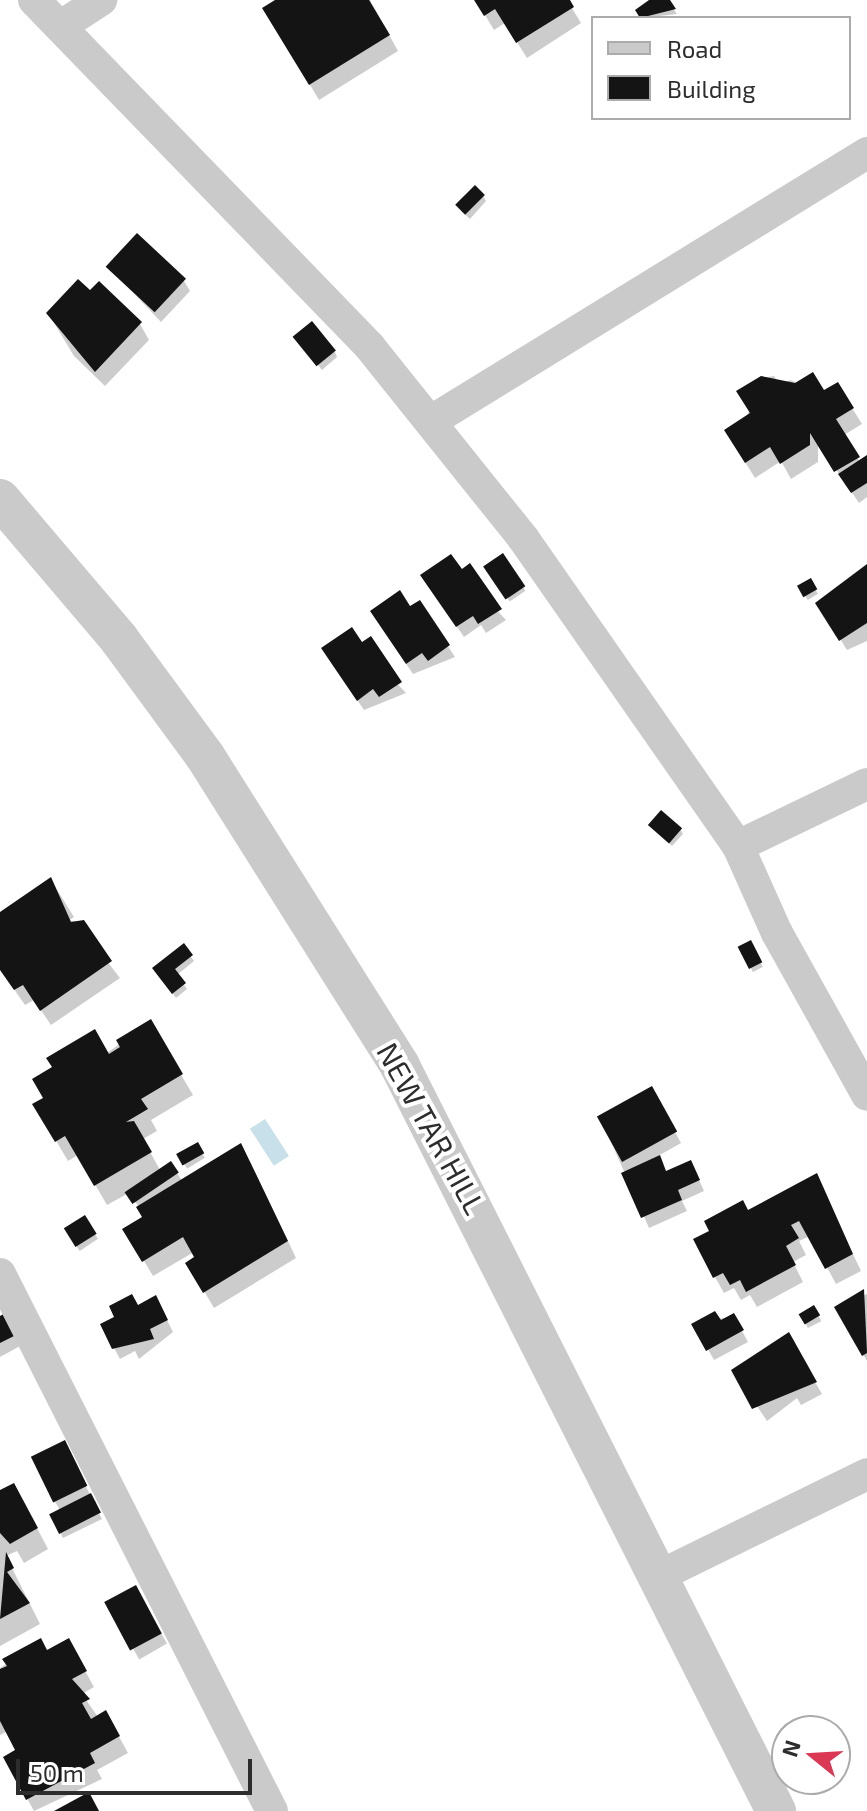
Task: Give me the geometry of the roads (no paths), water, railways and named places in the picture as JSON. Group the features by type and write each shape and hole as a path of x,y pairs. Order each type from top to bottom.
{"street":[{"path":"34,0 433,420 738,846 777,933 867,1095"},
{"path":"61,26 101,0"},
{"path":"433,420 867,153"},
{"name":"NEW TAR HILL","path":"0,499 119,639 205,756 392,1053 661,1575 776,1811"},
{"path":"738,846 867,784"},
{"path":"0,1274 272,1811"},
{"path":"661,1575 867,1474"}],"water":[{"path":"265,1119 289,1156 274,1166 250,1129"}]}
